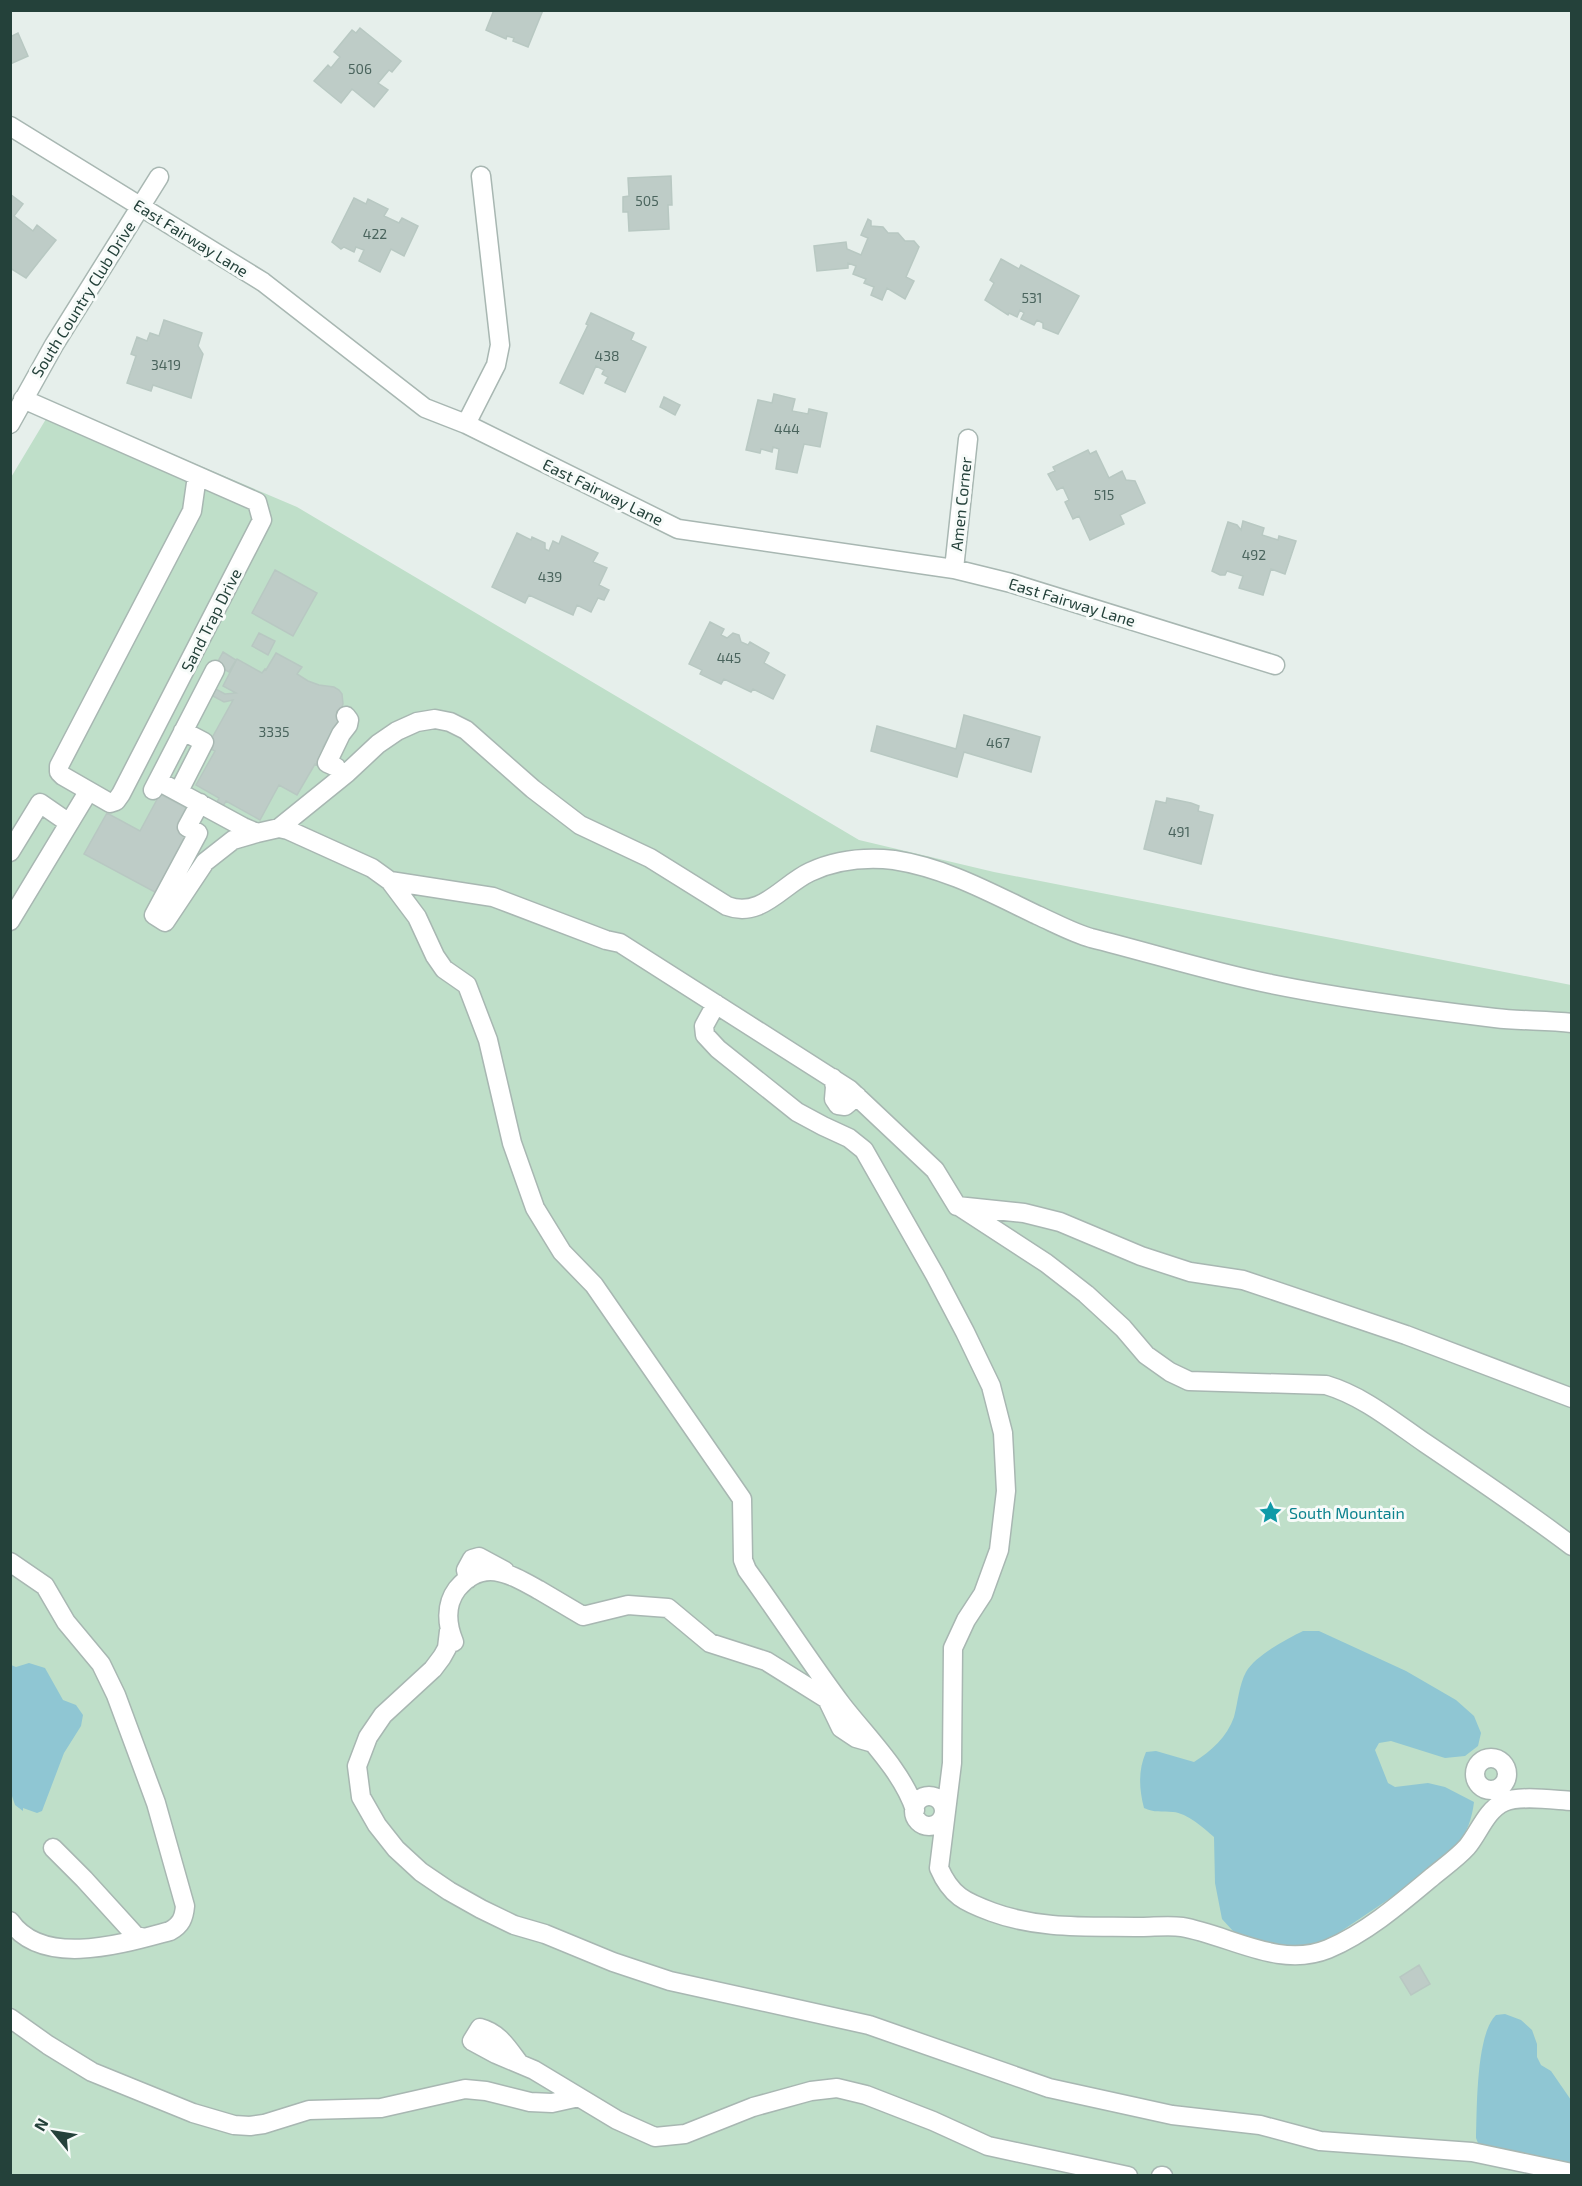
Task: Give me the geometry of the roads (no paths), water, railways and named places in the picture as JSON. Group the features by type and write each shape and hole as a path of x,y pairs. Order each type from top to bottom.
{"street":[{"name":"East Fairway Lane","path":"10,126 263,282 425,408 466,424 678,529 954,569 1011,583 1275,665"},
{"path":"466,424 496,365 500,345 481,176"},
{"name":"South Country Club Drive","path":"10,424 54,345 159,177"},
{"name":"Sand Trap Drive","path":"23,399 257,502 262,520 121,794 116,801 110,803 88,792"},
{"name":"Amen Corner","path":"954,569 968,439"},
{"path":"10,921 88,792 63,776 59,772 59,766 192,512 197,476"},
{"path":"215,670 155,786 179,792 257,833"},
{"path":"335,775 327,763 348,725 349,720 346,716"},
{"path":"200,803 187,827 198,832 154,915 165,922 205,862 233,840 279,828 335,775 356,765 378,744 397,731 417,722 435,719 450,722 466,730 533,789 580,825 650,858 712,897 738,910 760,906 790,883 810,872 830,865 869,858 894,861 948,874 1088,937 1220,972 1271,984 1389,1003 1495,1018 1572,1023"},
{"path":"179,792 204,742 183,731"},
{"path":"174,749 195,761"},
{"path":"10,852 40,803 69,823"},
{"path":"279,828 336,850 372,868 390,881 417,917 435,956 444,969 466,985 488,1041 512,1143 535,1208 562,1252 594,1285 742,1499 743,1560 747,1570 863,1736 926,1805 942,1841 939,1868 945,1882 954,1893 976,1906 1012,1920 1062,1927 1181,1927 1259,1950 1285,1954 1308,1953 1327,1949 1367,1927 1411,1894 1467,1847 1500,1796 1572,1801"},
{"path":"390,881 493,897 606,940 620,943 833,1078 857,1096 935,1170 957,1206 1046,1263 1086,1294 1123,1328 1146,1355 1170,1372 1189,1381 1326,1385 1341,1389 1453,1461 1572,1546"},
{"path":"716,1004 704,1026 705,1035 718,1048 797,1112 849,1138 864,1150 935,1275 991,1386 1003,1433 1006,1491 999,1550 992,1572 983,1594 966,1620 953,1648 952,1763 926,1805 934,1831 942,1841"},
{"path":"957,1206 1024,1213 1060,1222 1141,1256 1190,1272 1243,1280 1406,1335 1572,1398"},
{"path":"995,1231 1005,1211"},
{"path":"10,1562 45,1586 66,1622 101,1664 116,1695 156,1803 185,1906 184,1916 179,1926 170,1931 81,1950 55,1947 27,1937 10,1921"},
{"path":"863,1736 841,1728 827,1699 765,1661 710,1643 668,1608 628,1605 583,1616 508,1573 490,1570 468,1579 452,1596 448,1616 449,1631 458,1652 448,1651 433,1669 383,1715 368,1737 357,1767 361,1797 377,1825 396,1849 421,1872 449,1891 514,1925 546,1934 613,1962 670,1981 869,2025 1049,2088 1172,2115 1260,2125 1320,2141 1472,2152 1572,2173"},
{"path":"54,1848 135,1935 143,1938"},
{"path":"121,1943 126,1933 125,1924"},
{"path":"10,2018 92,2072 193,2113 234,2125 257,2125 309,2110 381,2108 465,2089 486,2091 530,2102 552,2103 579,2097"},
{"path":"530,2102 540,2099 545,2086 526,2066 617,2120 656,2137 685,2134 753,2107 811,2091 837,2088 866,2094 988,2146 1128,2175"}],"water":[{"path":"1303,1631 1319,1631 1406,1671 1456,1700 1474,1716 1481,1733 1478,1746 1465,1756 1445,1758 1391,1741 1379,1743 1375,1750 1388,1783 1395,1787 1428,1783 1445,1787 1474,1802 1466,1830 1457,1846 1401,1891 1331,1938 1307,1945 1283,1947 1258,1944 1233,1931 1222,1919 1215,1883 1214,1837 1184,1815 1144,1808 1140,1787 1146,1752 1156,1751 1194,1762 1212,1748 1231,1724 1246,1672 1272,1648"},
{"path":"29,1663 45,1668 63,1700 76,1705 83,1715 81,1726 64,1753 42,1811 37,1813 23,1808 23,1811 15,1805 11,1793 11,1665 16,1667"},
{"path":"1505,2014 1521,2020 1532,2030 1537,2044 1537,2057 1541,2065 1551,2071 1571,2100 1571,2167 1480,2148 1476,2138 1477,2091 1481,2055 1489,2025 1496,2015"}],"place":[{"name":"South Mountain","path":"1271,1513"}]}
